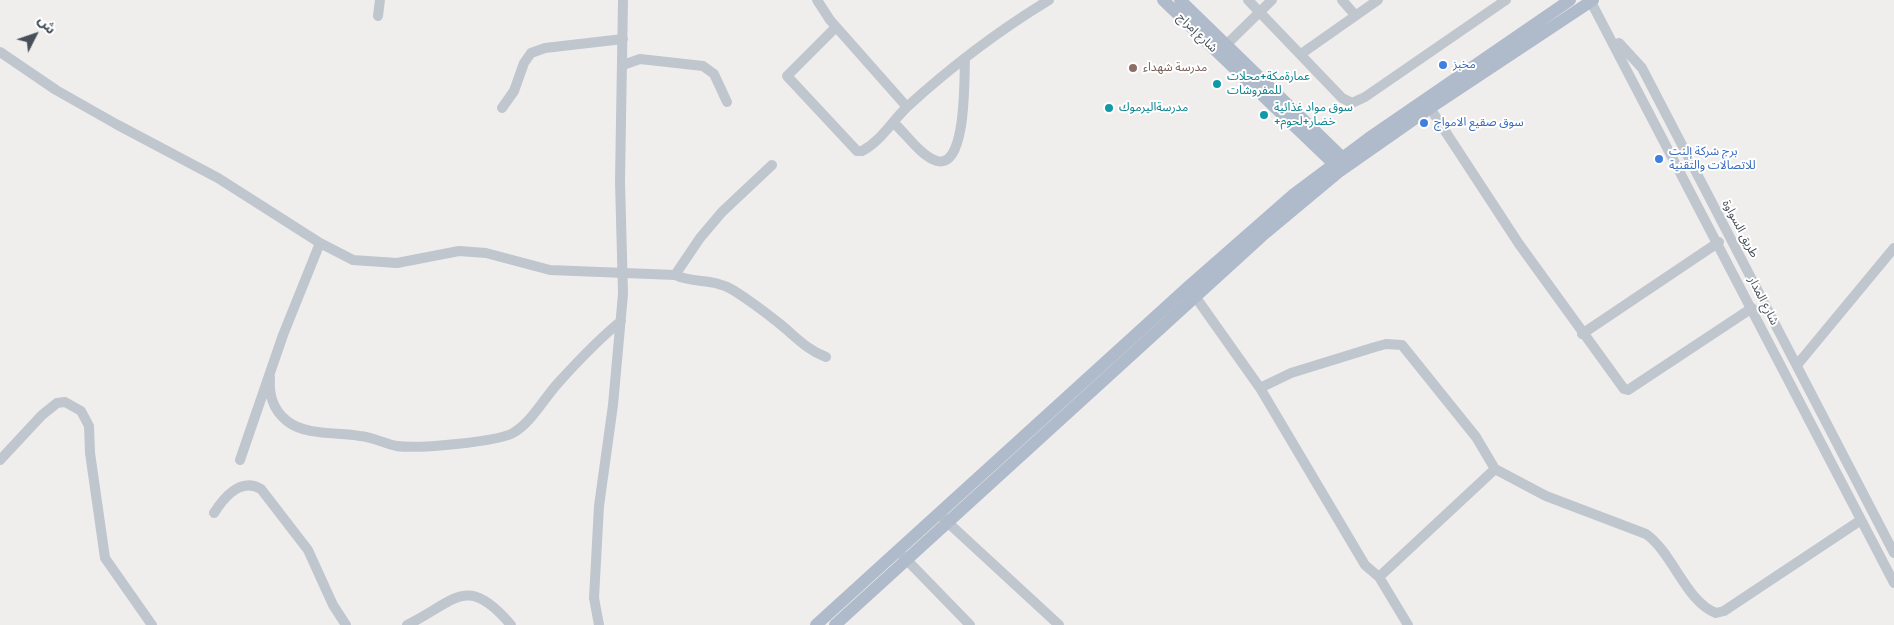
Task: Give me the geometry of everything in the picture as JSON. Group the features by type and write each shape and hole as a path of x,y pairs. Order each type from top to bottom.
{"main road":[{"name":"شارع إمراح","path":"1163,0 1341,164"},
{"name":"شارع إمراح","path":"1180,0 1341,164"},
{"path":"816,625 902,555 943,518 1192,292 1268,216 1570,0"},
{"path":"1341,164 1430,108 1591,0"},
{"path":"835,625 902,555"}],"street":[{"path":"378,16 380,0"},
{"path":"599,625 594,598 599,506 621,321 623,274 620,181 623,0"},
{"path":"817,0 836,27 907,107"},
{"path":"836,27 789,73 788,79 857,151 867,148 907,107 987,39 1048,0"},
{"path":"1248,0 1342,98 1352,103 1365,97 1506,0"},
{"path":"1226,45 1272,0"},
{"path":"1342,0 1355,15"},
{"path":"1301,54 1378,0"},
{"path":"1591,0 1608,31"},
{"name":"شارع المدار","path":"1608,31 1894,583"},
{"name":"طريق السواوة","path":"1608,31 1642,68 1894,553"},
{"path":"502,108 514,91 524,63 531,53 545,48 623,39"},
{"path":"0,52 56,90 218,178 320,243 353,260 397,263 459,251 486,253 550,270 675,275 692,281 715,281 732,289 780,324 801,344 826,357"},
{"path":"623,65 640,59 703,66 714,74 727,102"},
{"path":"894,122 928,156 938,161 946,161 953,155 962,130 965,59"},
{"path":"1430,108 1519,244 1582,334 1624,389 1628,390 1752,308"},
{"path":"675,275 700,238 722,212 772,165"},
{"path":"1582,334 1718,242"},
{"path":"240,460 320,243"},
{"path":"1797,366 1894,248"},
{"path":"1192,292 1260,388 1365,566 1379,577 1408,625"},
{"path":"270,377 271,399 274,407 286,420 308,430 362,436 397,446 426,446 488,440 505,437 524,424 558,382 621,321"},
{"path":"1260,388 1291,373 1375,347 1386,344 1402,345 1476,437 1495,469 1546,496 1646,534 1658,544 1700,603 1708,610 1716,613 1724,611 1861,520"},
{"path":"0,460 42,414 57,403 65,402 81,411 89,426 90,453 105,558 152,625"},
{"path":"1379,577 1495,469"},
{"path":"214,513 223,499 235,489 247,486 262,489 308,550 333,605 346,625"},
{"path":"943,518 1059,625"},
{"path":"902,555 970,625"},
{"path":"407,625 452,598 467,594 474,595 489,603 511,625"}],"place":[{"name":"مخبز","path":"1443,65"},
{"name":"مدرسة شهداء","path":"1133,68"},
{"name":"عمارةمكة+محلات للمفروشات","path":"1217,84"},
{"name":"مدرسةاليرموك","path":"1109,108"},
{"name":"سوق مواد غذائية +خضار+لحوم","path":"1264,115"},
{"name":"سوق صقيع الامواج","path":"1424,123"},
{"name":"برج شركة إلنت للاتصالات والتقنية","path":"1659,159"}]}
